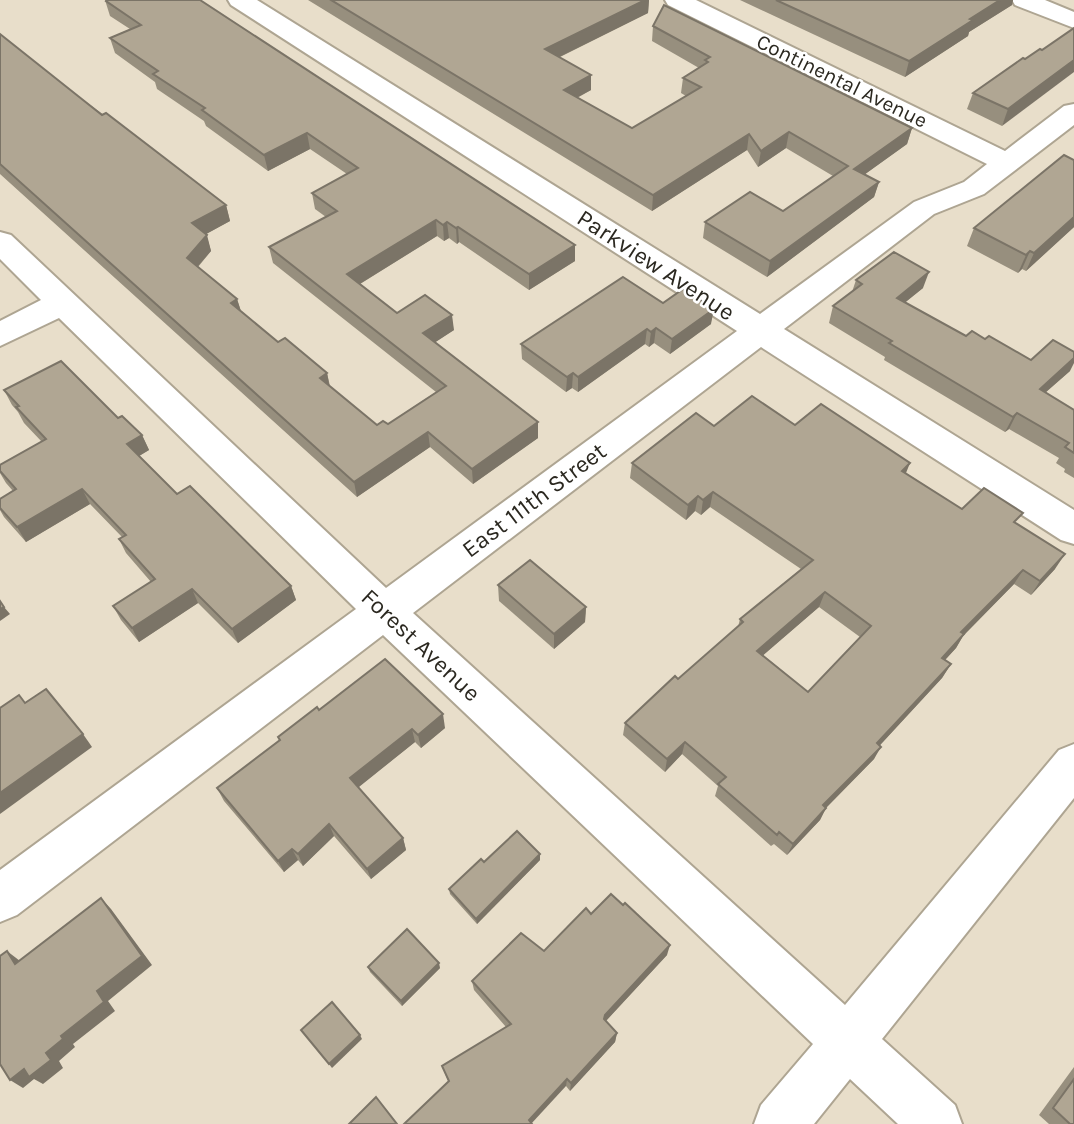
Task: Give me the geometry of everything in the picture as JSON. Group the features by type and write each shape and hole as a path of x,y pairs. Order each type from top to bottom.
{"street":[{"name":"Parkview Avenue","path":"240,0 1074,529"},
{"name":"Continental Avenue","path":"677,0 1007,163"},
{"path":"1024,0 1074,21"},
{"name":"East 111th Street","path":"0,899 924,208 974,188 1074,112"},
{"name":"Forest Avenue","path":"0,242 384,611 936,1124"},
{"path":"0,335 62,302"},
{"path":"780,1124 1074,764"}],"building":[{"path":"107,0 200,0 575,245 529,274 458,227 447,222 443,225 436,220 347,274 397,313 425,295 452,315 423,333 538,422 472,469 428,432 354,482 0,164 0,34 102,115 106,113 226,205 192,223 207,235 187,258 237,299 231,303 278,342 285,338 327,373 320,378 377,425 383,421 388,424 446,386 269,247 337,211 312,193 358,168 307,133 264,155 202,110 205,108 153,74 158,71 110,38 141,25"},
{"path":"331,0 645,0 545,49 591,75 564,90 632,128 701,87 683,78 708,62 705,60 710,57 653,26 664,5 912,128 854,169 879,182 770,261 705,222 750,192 783,211 848,166 789,132 761,151 749,134 653,195"},
{"path":"776,0 1000,0 909,61"},
{"path":"1074,28 1074,60 1008,109 973,93 1023,58 1042,50"},
{"path":"1064,155 1074,160 1074,217 1034,253 1030,251 1026,255 974,228"},
{"path":"894,252 929,272 897,298 966,336 972,331 985,339 989,336 1031,360 1053,340 1074,352 1074,358 1040,389 1074,410 1074,453 1065,447 1069,443 1017,413 1013,417 833,306 862,284 856,280"},
{"path":"623,277 663,303 683,289 714,309 672,339 656,328 651,332 647,329 578,377 573,373 567,377 521,344"},
{"path":"61,361 118,418 122,416 142,435 127,444 177,494 190,486 291,586 232,629 192,589 132,628 113,606 155,579 119,539 126,535 82,489 17,527 0,508 0,499 16,489 0,471 0,465 46,439 4,390"},
{"path":"752,396 795,425 821,404 910,463 902,471 962,509 984,488 1023,513 1014,522 1065,554 1040,581 1023,570 961,632 964,634 942,658 951,664 877,743 881,747 823,805 826,808 793,844 779,832 777,835 718,784 726,777 685,742 667,759 625,723 675,676 678,679 743,622 740,619 813,560 713,492 703,500 698,496 688,505 632,463 696,413 714,426","holes":["825,592 871,626 808,692 757,651"]},
{"path":"530,560 586,607 554,634 498,585"},
{"path":"385,659 443,714 418,735 412,729 350,778 403,838 367,869 329,824 298,854 292,849 278,861 217,788 280,740 278,737 317,707 319,710"},
{"path":"46,689 83,734 0,793 0,708 19,695 25,703"},
{"path":"517,831 540,854 476,919 449,889 481,859 484,862"},
{"path":"611,894 623,905 625,903 670,945 605,1015 604,1019 617,1033 571,1083 567,1079 529,1120 532,1124 404,1124 449,1081 442,1066 511,1024 472,981 521,933 544,951 586,908 591,914"},
{"path":"101,898 142,956 97,991 104,1002 61,1036 63,1039 46,1053 51,1060 29,1077 24,1069 10,1080 0,1064 0,956 7,951 15,964"},
{"path":"407,929 439,963 401,1001 368,967"},
{"path":"332,1002 360,1035 329,1064 301,1030"},
{"path":"1074,1079 1074,1124 1070,1124 1053,1108"},
{"path":"376,1097 397,1124 349,1124"}]}
